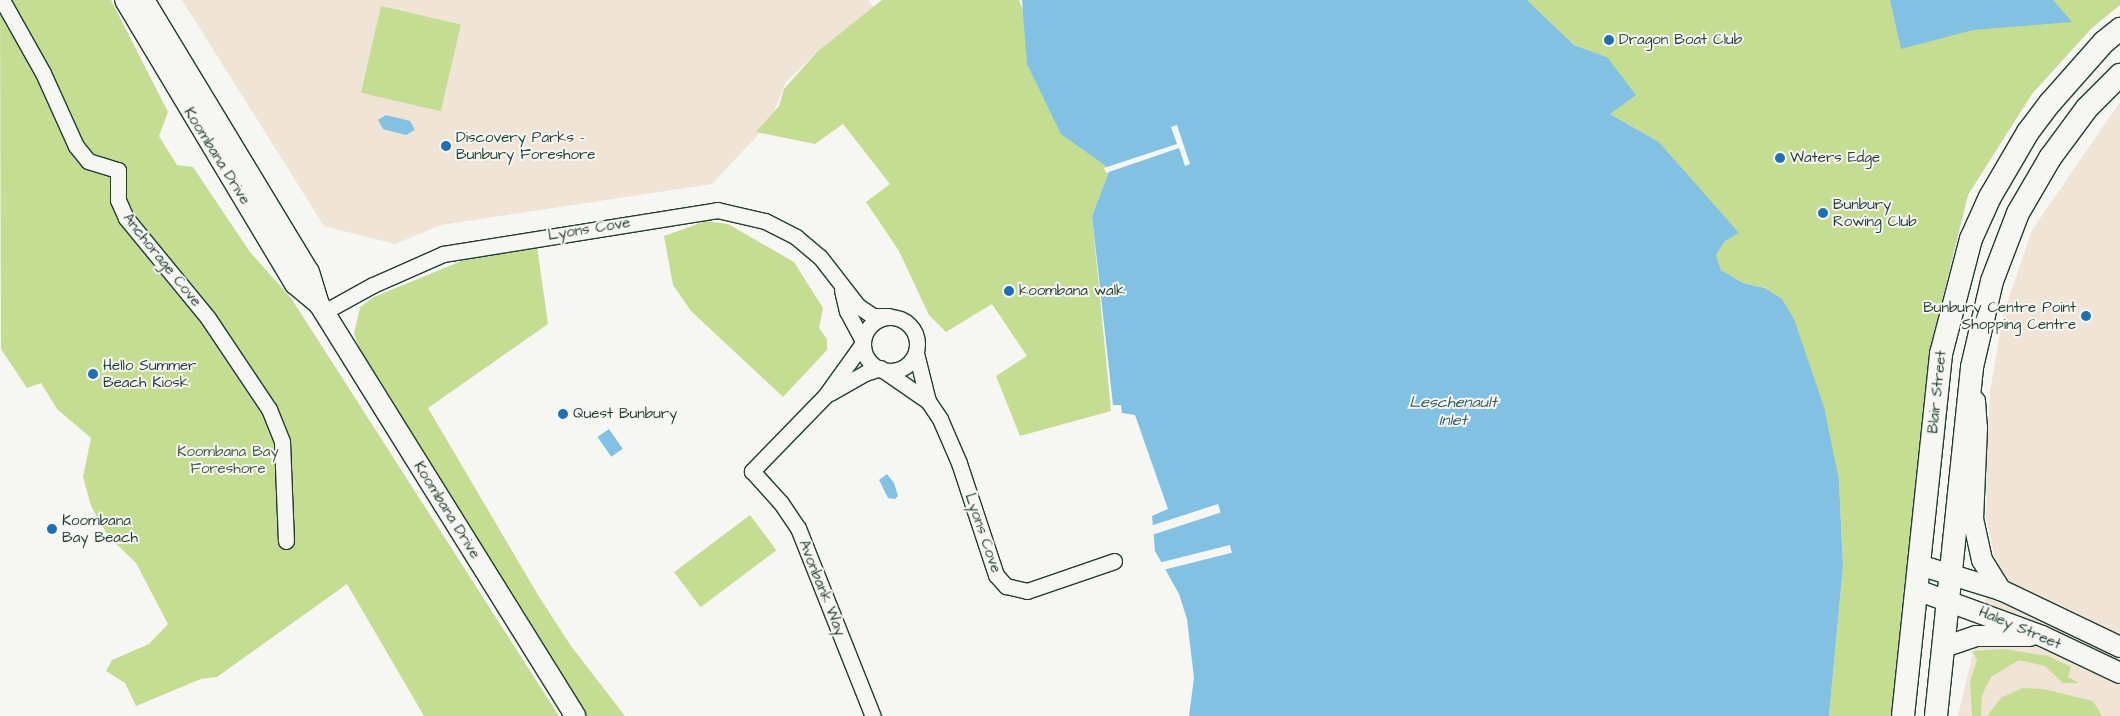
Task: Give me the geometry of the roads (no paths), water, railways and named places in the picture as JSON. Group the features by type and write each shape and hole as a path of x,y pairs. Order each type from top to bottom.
{"main road":[{"name":"Koombana Drive","path":"125,0 296,284 322,308"},
{"name":"Koombana Drive","path":"144,0 309,272 322,308 575,716"},
{"name":"Blair Street","path":"1903,716 1941,354 1971,239 1990,197 2028,132 2050,102 2120,29"},
{"path":"1936,716 1972,367 1992,280 2018,213 2050,158 2082,115 2120,75"},
{"path":"1972,367 1977,428 1973,519 1982,560 2001,590"},
{"name":"Haley Street","path":"1919,565 2001,590 2120,647"},
{"name":"Haley Street","path":"1917,590 1949,600 2042,636 2120,674"},
{"path":"1944,646 1976,636 2042,636"}],"street":[{"name":"Anchorage Cove","path":"2,0 43,73 76,146 88,161 118,170 118,200 126,218 208,318 269,410 282,442 286,542"},
{"name":"Lyons Cove","path":"322,308 443,254 716,210 765,221 796,237 820,258 840,286 858,306 873,316 889,316"},
{"name":"Lyons Cove","path":"840,286 847,311 863,342"},
{"path":"889,316 906,321 912,328 916,336 916,353 906,366 891,371 881,369 864,373 825,396 863,342 869,326 889,316"},
{"path":"863,342 866,356 881,369"},
{"name":"Lyons Cove","path":"916,353 928,401 949,435 1000,581 1011,589 1027,591 1114,560"},
{"name":"Lyons Cove","path":"881,369 928,401"},
{"name":"Avonbank Way","path":"825,396 752,471 781,503 798,528 872,716"}],"water":[{"name":"Leschenault Inlet","path":"1022,0 1527,0 1574,45 1607,57 1636,95 1610,114 1659,142 1739,233 1725,241 1716,255 1721,270 1743,283 1765,288 1782,299 1794,319 1824,407 1839,480 1843,567 1829,716 1189,716 1194,678 1187,619 1179,594 1155,551 1152,516 1168,509 1135,415 1122,413 1121,405 1113,405 1092,216 1110,169 1061,134 1027,64"},
{"path":"1890,0 2053,0 2072,22 1973,30 1901,49"},
{"path":"386,115 410,121 415,130 406,135 383,129 378,120"},
{"path":"609,429 623,449 611,457 598,437"},
{"path":"887,474 894,483 898,496 895,499 888,498 879,480"}],"place":[{"name":"Dragon Boat Club","path":"1609,40"},
{"name":"Discovery Parks - Bunbury Foreshore","path":"446,146"},
{"name":"Waters Edge","path":"1780,158"},
{"name":"Bunbury Rowing Club","path":"1823,213"},
{"name":"koombana walk","path":"1009,291"},
{"name":"Bunbury Centre Point Shopping Centre","path":"2086,316"},
{"name":"Hello Summer Beach Kiosk","path":"93,374"},
{"name":"Quest Bunbury","path":"563,414"},
{"name":"Koombana Bay Beach","path":"52,529"}],"park label":[{"name":"Koombana Bay Foreshore","path":"228,460"}]}
